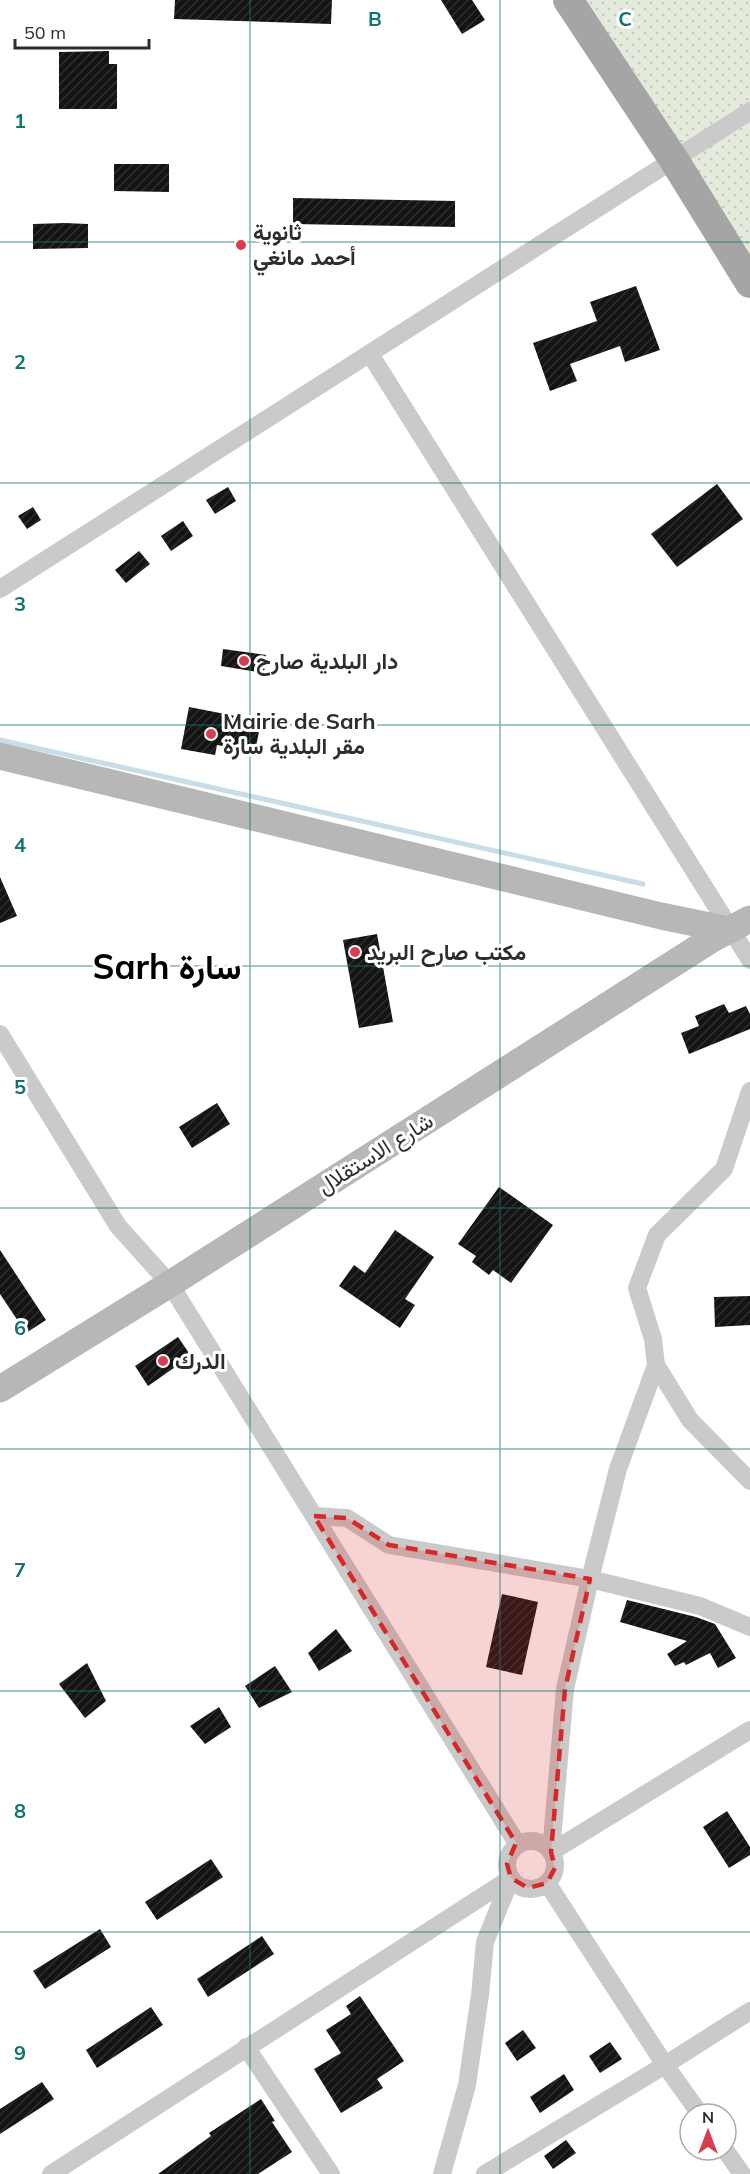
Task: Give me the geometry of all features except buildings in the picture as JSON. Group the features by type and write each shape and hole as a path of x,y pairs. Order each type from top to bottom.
{"main road":[{"path":"568,0 674,160 750,283"}],"street":[{"path":"0,589 750,111"},
{"path":"370,354 743,928 750,960"},
{"path":"0,756 661,916 743,928"},
{"name":"شارع الاستقلال","path":"0,1389 170,1284 712,939 743,928"},
{"path":"0,1034 118,1226 170,1284 518,1845"},
{"path":"750,1090 724,1169 657,1235 637,1288 653,1339 656,1365 690,1420 750,1481"},
{"path":"551,1852 546,1846 532,1841 518,1845 507,1864 511,1878 518,1885 528,1888 538,1887 547,1883 555,1868 551,1852 565,1689 618,1469 656,1365"},
{"path":"314,1516 347,1518 389,1545 590,1579 700,1606 750,1627"},
{"path":"551,1852 750,1730"},
{"path":"51,2174 511,1878"},
{"path":"442,2174 467,2085 485,1941 511,1878"},
{"path":"547,1883 691,2102"},
{"path":"485,2174 750,2011"},
{"path":"246,2047 331,2174"}],"highlighted area":[{"path":"314,1516 347,1518 389,1545 590,1579 565,1689 551,1852 555,1868 547,1883 528,1888 511,1878 507,1864 516,1843"}],"shaded area":[{"path":"568,0 750,0 750,283"}],"waterway":[{"path":"0,740 643,884"}],"place":[{"name":"ثانوية أحمد مانغي","path":"241,245"},
{"name":"دار البلدية صارح","path":"244,661"},
{"name":"Mairie de Sarh مقر البلدية سارة","path":"211,734"},
{"name":"مكتب صارح البريد","path":"355,952"},
{"name":"الدرك","path":"163,1361"}],"district":[{"name":"Sarh سارة","path":"167,966"}]}
